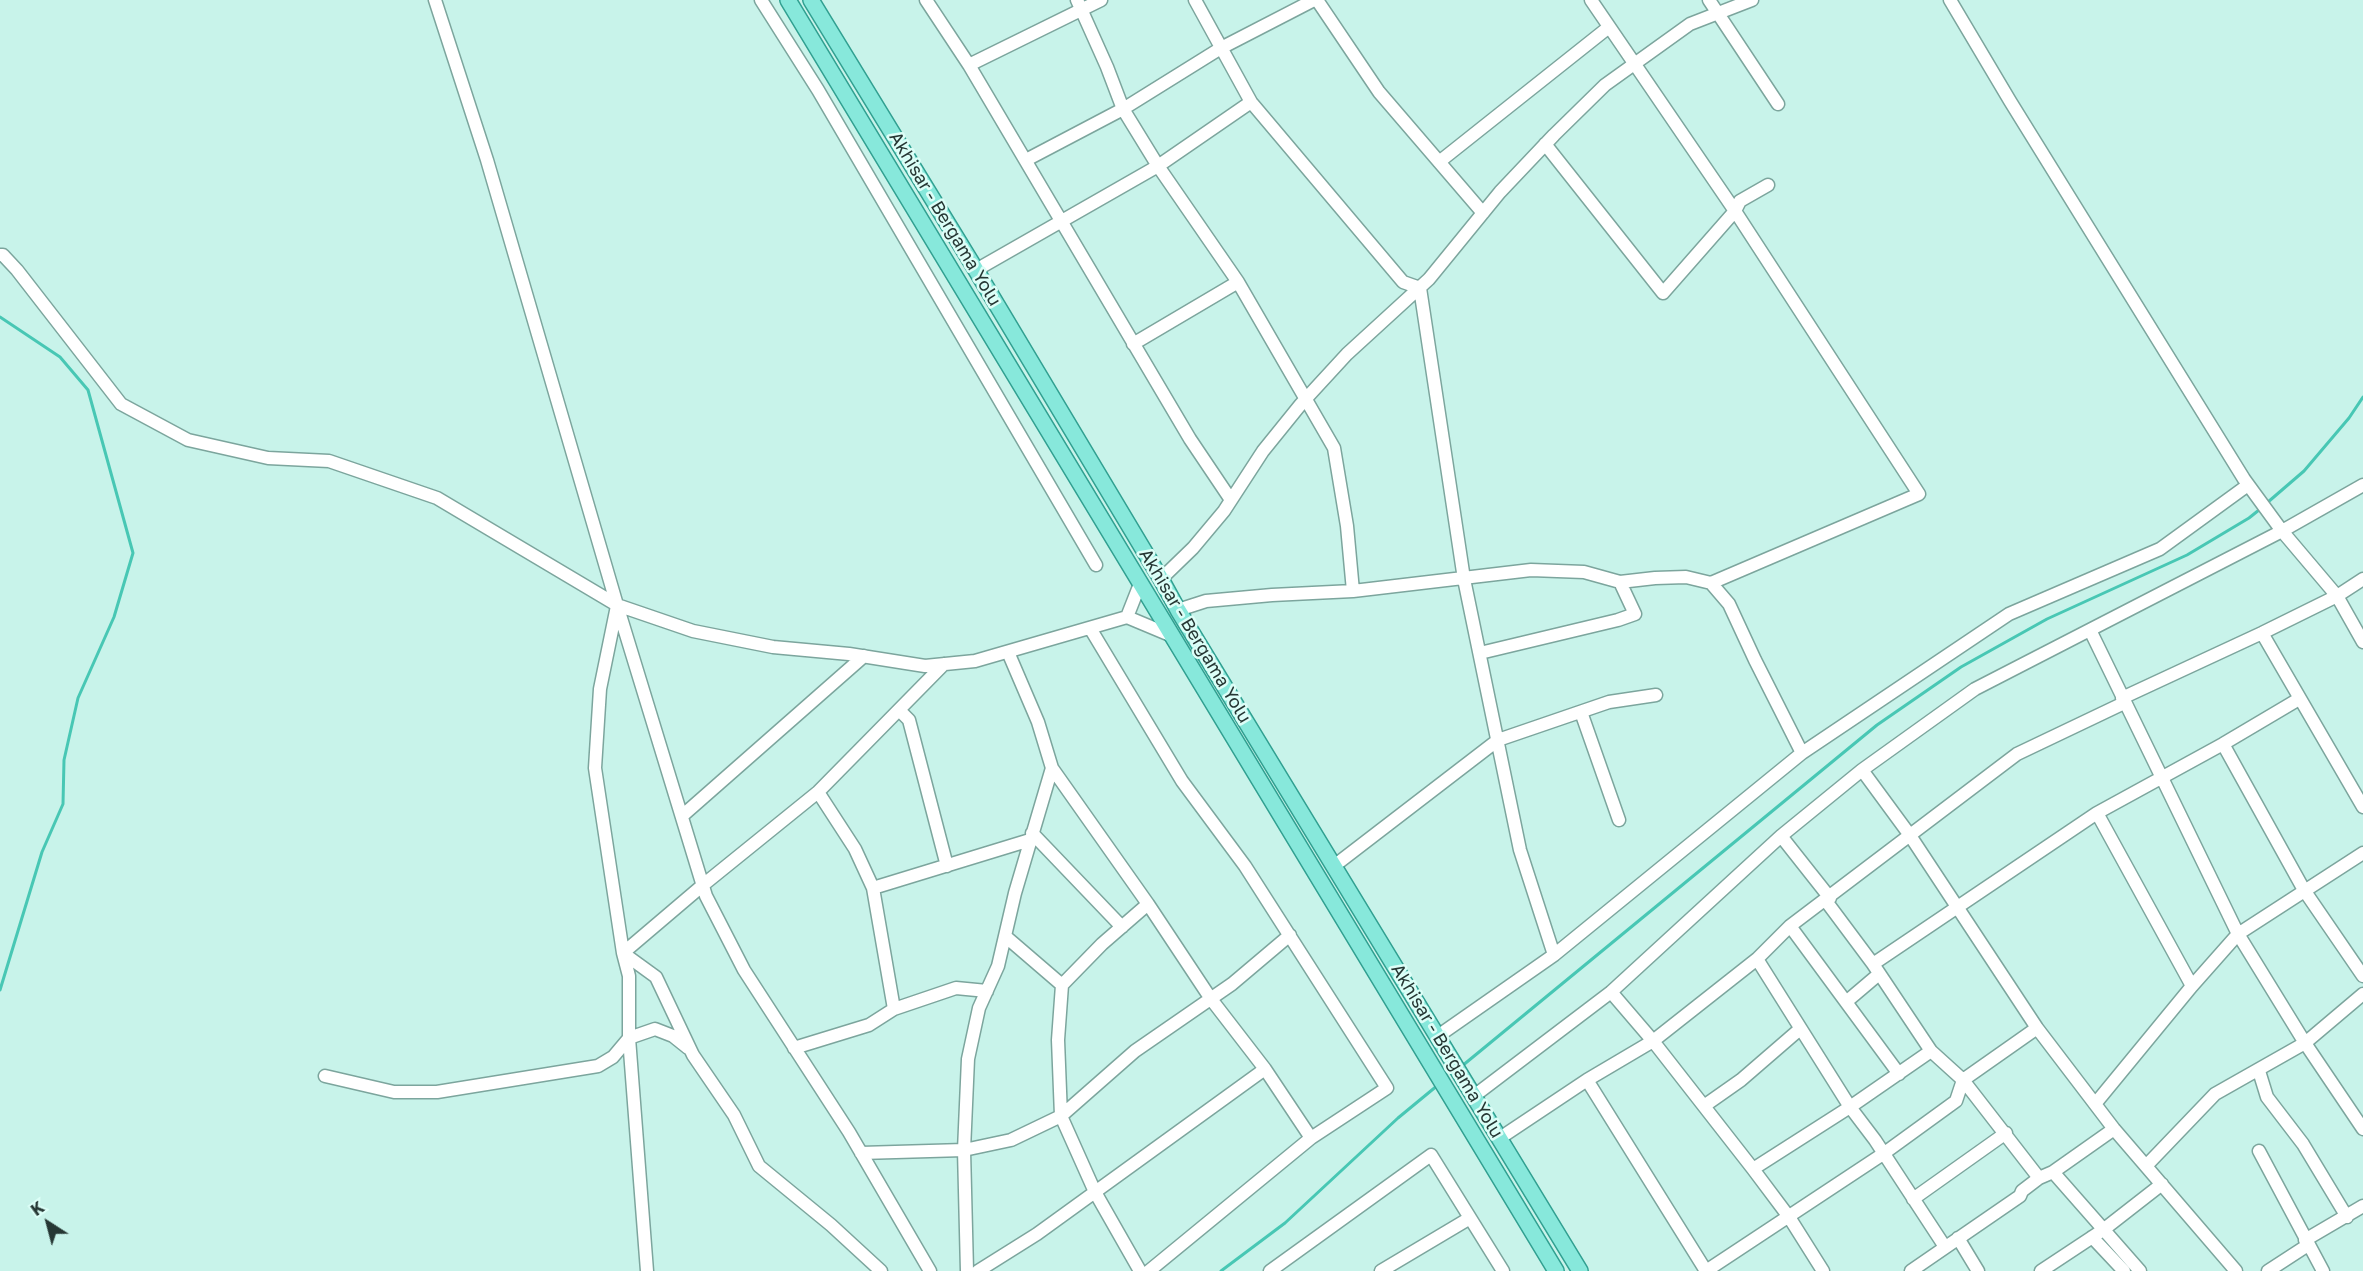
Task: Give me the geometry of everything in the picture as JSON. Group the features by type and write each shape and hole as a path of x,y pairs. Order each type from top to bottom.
{"main road":[{"name":"Akhisar - Bergama Yolu","path":"788,0 1556,1271"},
{"name":"Akhisar - Bergama Yolu","path":"811,0 1580,1271"}],"street":[{"path":"435,0 487,160 617,605 706,896 744,970 861,1153 930,1271"},
{"path":"761,0 818,90 1096,565"},
{"path":"926,0 969,65 1062,220 1078,253 1190,439 1231,500"},
{"path":"969,65 1079,5 1101,0"},
{"path":"1195,0 1251,102 1403,282 1420,288"},
{"path":"1026,160 1123,109 1221,48 1315,0 1379,92 1483,213"},
{"path":"1591,0 1735,211 1919,494 1711,583"},
{"path":"1709,0 1778,104"},
{"path":"1161,579 1193,548 1231,500 1263,451 1305,400 1347,354 1420,288 1545,144 1605,85 1690,24 1752,0"},
{"path":"1950,0 2159,344 2248,485 2282,531 2337,596 2363,642"},
{"path":"1079,5 1123,109 1158,166 1238,282 1334,448 1347,526 1353,591"},
{"path":"1439,162 1609,27"},
{"path":"976,270 1158,166 1251,102"},
{"path":"1545,144 1663,293 1735,211 1740,201 1768,185"},
{"path":"0,255 17,270 121,404 188,440 268,458 329,461 436,498 617,605 693,631 773,647 864,656 925,666 975,661 1127,617 1170,635"},
{"path":"1133,344 1238,282"},
{"path":"1420,288 1464,579 1520,850 1554,955"},
{"path":"1442,1042 1554,955 1802,753 2009,614 2160,549 2248,485"},
{"path":"1474,1096 1611,992 1781,836 1862,770 1975,689 2282,531 2363,485"},
{"path":"1178,610 1206,601 1353,591 1531,570 1584,572 1620,582 1686,577 1711,583 1730,604 1755,660 1802,753"},
{"path":"1500,1138 1587,1080 1653,1041 1757,959 1790,926 2017,754 2337,596 2363,579"},
{"path":"1480,653 1635,614 1620,582"},
{"path":"1127,617 1140,584"},
{"path":"617,605 600,689 595,768 623,953 629,976 629,1038 647,1271"},
{"path":"1090,627 1182,782 1245,866 1387,1088 1311,1138 1149,1271"},
{"path":"2090,630 2238,934 2305,1043 2363,1129"},
{"path":"2262,633 2363,807"},
{"path":"1008,652 1038,722 1052,768 1148,904 1211,999 1264,1069 1311,1138"},
{"path":"682,816 864,656"},
{"path":"623,953 818,792 944,664"},
{"path":"1334,866 1498,740 1609,702 1656,695"},
{"path":"1846,1002 1876,969 1957,906 2097,813 2223,744 2299,699"},
{"path":"899,710 909,720 947,866"},
{"path":"1581,712 1619,820"},
{"path":"2223,744 2304,890 2363,976"},
{"path":"967,1271 964,1150 968,1059 979,1008 998,966 1031,837 1052,768"},
{"path":"1862,770 1909,834 2037,1028 2114,1129 2236,1271"},
{"path":"818,792 855,849 873,888 894,1009"},
{"path":"2097,813 2192,986"},
{"path":"1781,836 1828,899 1931,1051 1963,1080 2039,1178"},
{"path":"873,888 1031,837"},
{"path":"1031,837 1122,927"},
{"path":"2095,1104 2238,934 2363,853"},
{"path":"1140,1271 1095,1192 1061,1116 1058,1041 1062,985 1148,904"},
{"path":"1790,926 1899,1074"},
{"path":"861,1153 964,1150 1011,1140 1061,1116 1135,1051 1232,984 1290,935"},
{"path":"1005,936 1062,985"},
{"path":"623,953 656,977 690,1051 734,1115 759,1166 831,1225 881,1271"},
{"path":"1757,959 1850,1107 1945,1247"},
{"path":"794,1048 869,1025 894,1009 956,988 987,991"},
{"path":"1611,992 1653,1041 1753,1169 1789,1217 1823,1271"},
{"path":"2146,1166 2215,1094 2305,1043 2363,994"},
{"path":"1587,1080 1706,1271 1883,1154 1956,1101 1963,1080 2037,1028"},
{"path":"325,1076 394,1092 437,1092 598,1066 613,1057 629,1038 655,1029 673,1036 690,1051"},
{"path":"1704,1106 1741,1080 1800,1029"},
{"path":"1753,1169 1850,1107 1931,1051"},
{"path":"978,1271 1037,1234 1264,1069"},
{"path":"2259,1071 2267,1097 2304,1144 2348,1217"},
{"path":"1911,1271 2020,1196 2022,1191 2039,1178 2053,1172 2114,1129"},
{"path":"1913,1199 2006,1133"},
{"path":"2259,1151 2306,1243 2323,1271"},
{"path":"1270,1271 1431,1155 1503,1271"},
{"path":"2053,1172 2124,1271"},
{"path":"2047,1269 2162,1184"},
{"path":"2268,1271 2363,1206"},
{"path":"1381,1271 1470,1218"},
{"path":"2098,1233 2140,1271"},
{"path":"1958,1238 1978,1271"}],"waterway":[{"path":"0,317 60,357 88,390 133,553 114,617 78,698 64,760 63,804 42,852 0,990"},
{"path":"2268,502 2304,471 2349,418 2363,397"},
{"path":"1462,1066 1877,725 1961,667 2047,619 2187,555 2259,510"},
{"path":"1221,1271 1285,1223 1398,1118 1438,1085"}]}
